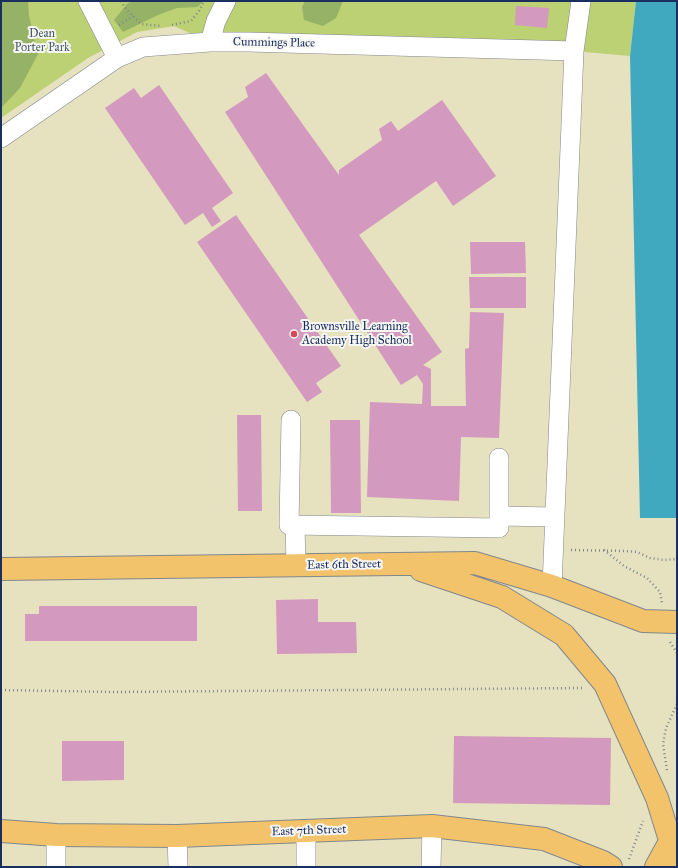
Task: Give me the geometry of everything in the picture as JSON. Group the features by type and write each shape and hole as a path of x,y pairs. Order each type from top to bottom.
{"main road":[{"name":"East 6th Street","path":"1,569 475,563 552,586 643,621 677,622"},
{"path":"404,564 502,597 564,635 605,684 674,835 676,867"},
{"name":"East 7th Street","path":"1,831 56,834 177,836 432,826 544,839 580,859 620,864"},
{"path":"656,867 674,835"}],"street":[{"path":"88,1 117,58"},
{"path":"210,42 216,21 226,1"},
{"path":"552,586 574,51 580,9"},
{"name":"Cummings Place","path":"1,138 117,58 143,47 210,42 574,51"},
{"path":"291,420 289,525 499,528 499,458"},
{"path":"499,516 554,517"},
{"path":"295,525 296,565"},
{"path":"431,867 432,826"},
{"path":"306,831 306,867"},
{"path":"56,834 56,867"},
{"path":"177,836 178,867"}],"path":[{"path":"121,1 126,9 141,24 166,27 191,21 199,11 204,1"},
{"path":"569,545 570,550 637,552 650,558 664,560 677,559"},
{"path":"604,550 624,566 647,578 660,592 662,605"},
{"path":"1,690 122,692 585,688"},
{"path":"669,774 665,762 663,744 666,728 677,704"},
{"path":"620,864 646,814"}],"green space":[{"name":"Dean Porter Park","path":"1,1 636,1 630,56 574,51 210,42 174,26 137,32 88,58 1,118"},
{"path":"1,1 28,1 29,16 38,54 20,88 1,108"},
{"path":"134,1 204,1 197,7 177,8 158,15 123,32 114,20 128,3"},
{"path":"305,1 343,1 336,18 323,26 304,20 302,7"}],"water":[{"path":"636,1 677,1 677,518 640,518 630,56"}],"building":[{"path":"516,6 549,8 547,28 515,25"},
{"path":"266,73 339,175 339,170 382,140 379,129 391,121 398,131 442,100 496,176 453,206 436,181 359,235 442,352 423,365 431,369 431,406 466,406 465,349 469,348 470,312 504,313 499,438 461,437 459,501 367,497 370,402 422,404 423,384 417,375 401,385 225,112 248,97 245,87"},
{"path":"159,85 233,193 212,208 221,221 212,227 203,213 185,225 105,108 134,88 141,98"},
{"path":"236,215 341,366 316,383 322,392 307,402 197,242"},
{"path":"470,242 525,242 526,273 471,274"},
{"path":"469,277 526,277 526,308 470,308"},
{"path":"237,415 261,415 262,511 238,511"},
{"path":"330,420 360,420 361,513 331,513"},
{"path":"318,599 318,622 356,622 357,653 277,654 276,600"},
{"path":"39,606 197,606 197,641 25,641 25,614 39,614"},
{"path":"454,736 611,738 610,805 453,803"},
{"path":"62,741 124,741 124,780 62,781"}],"place":[{"name":"Brownsville Learning Academy High School","path":"294,334"}]}
